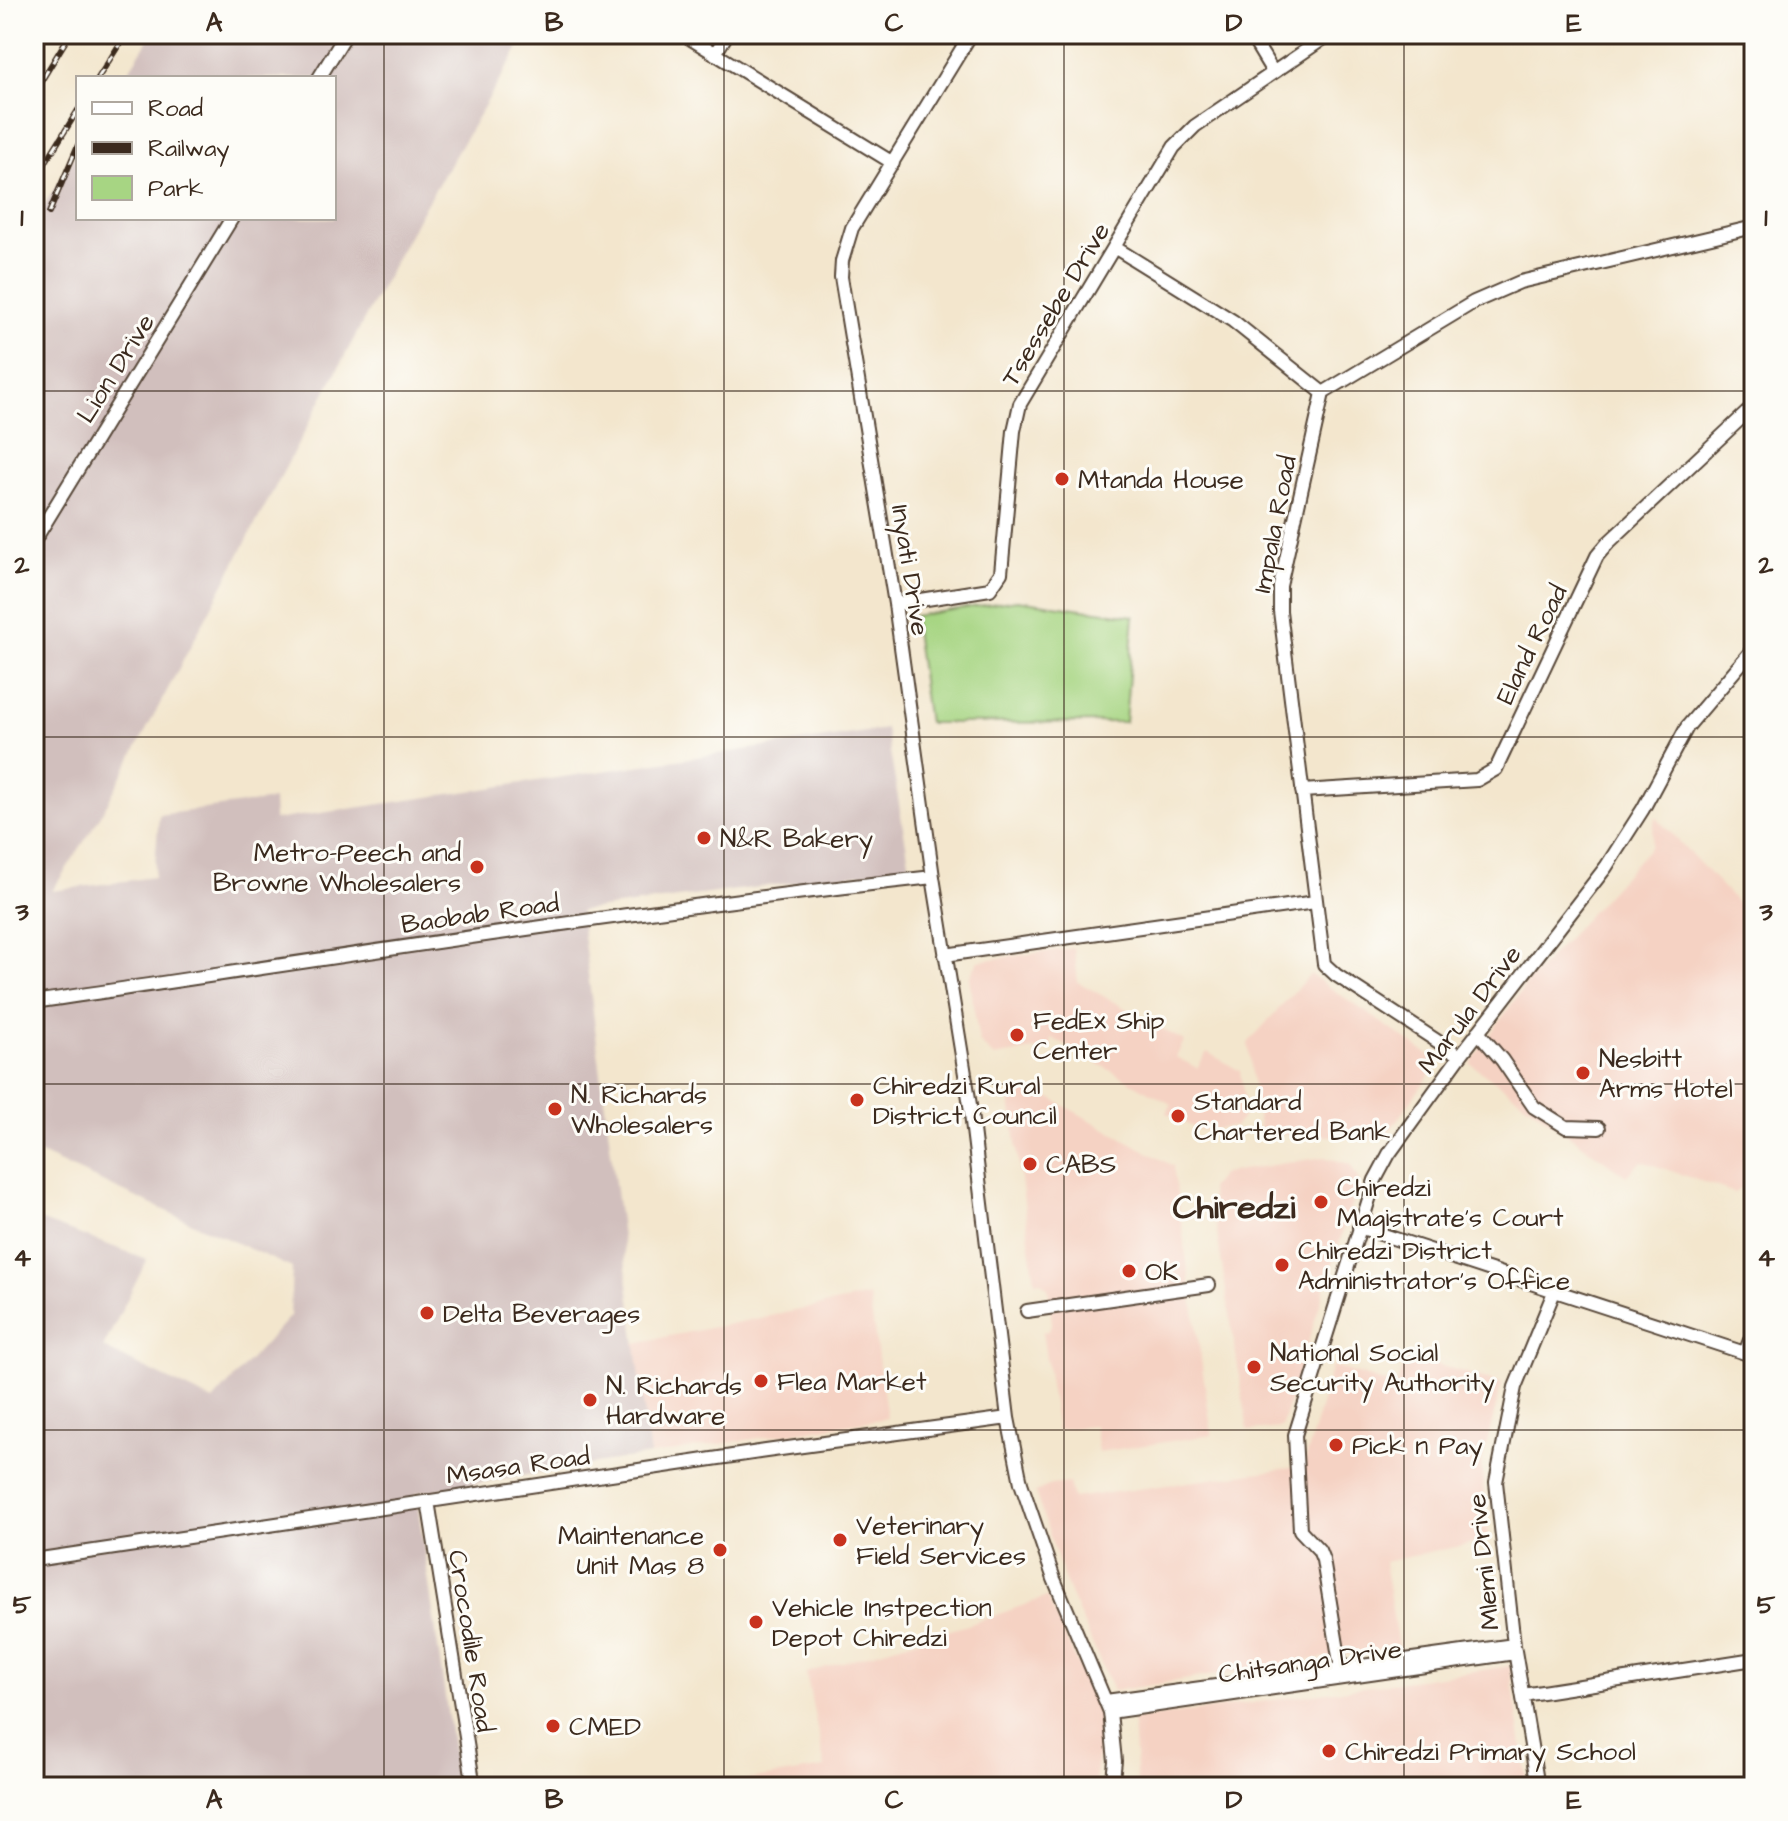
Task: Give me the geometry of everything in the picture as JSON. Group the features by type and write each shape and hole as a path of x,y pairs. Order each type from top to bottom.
{"street":[{"path":"320,76 346,34"},
{"path":"683,34 893,163"},
{"path":"715,54 727,34"},
{"name":"Inyati Drive","path":"971,34 852,228 842,261 841,277 895,604 975,1147 991,1258 1008,1418 1021,1483 1054,1579 1108,1707 1115,1761 1112,1787"},
{"path":"1250,34 1273,72"},
{"name":"Tsessebe Drive","path":"895,604 990,589 1001,573 1014,431 1020,404 1174,147 1195,126 1330,34"},
{"name":"Lion Drive","path":"34,541 231,220"},
{"path":"1114,247 1233,321 1323,393 1474,302 1520,282 1754,227"},
{"name":"Impala Road","path":"1323,393 1280,586 1280,611 1324,964 1460,1056"},
{"name":"Eland Road","path":"1302,791 1477,780 1489,775 1496,769 1597,556 1754,406"},
{"name":"Marula Drive","path":"1341,1669 1323,1560 1319,1550 1300,1530 1295,1435 1375,1180 1389,1154 1460,1056 1606,867 1643,809 1687,727 1754,648"},
{"name":"Baobab Road","path":"34,1002 547,926 933,877"},
{"path":"945,955 1315,902"},
{"path":"1478,1032 1502,1060 1534,1107 1566,1127 1599,1128"},
{"path":"1359,1227 1750,1354 1754,1330"},
{"path":"1027,1311 1209,1285"},
{"name":"Mlemi Drive","path":"1538,1787 1515,1649 1496,1482 1515,1387 1554,1292"},
{"name":"Msasa Road","path":"34,1560 1008,1418"},
{"name":"Crocodile Road","path":"428,1501 474,1787"},
{"path":"1108,1707 1341,1669 1515,1649"},
{"name":"Chitsanga Drive","path":"1108,1707 1515,1649"},
{"path":"1523,1695 1754,1659"}],"shaded area":[{"path":"152,34 527,34 419,216 100,817 52,891 154,877 159,815 273,800 274,820 886,729 910,867 580,911 650,1455 416,1493 458,1787 34,1787 34,1218 147,1259 103,1348 213,1401 290,1316 292,1268 34,1151 34,221 76,154 76,220 336,220 336,76 125,76"},
{"path":"1655,816 1746,912 1754,934 1754,1177 1735,1193 1642,1161 1626,1176 1470,1063 1525,985 1651,846"},
{"path":"1074,948 1078,982 1184,1041 1176,1057 1197,1068 1207,1052 1240,1071 1246,1113 1234,1127 1198,1130 1167,1113 1171,1104 1052,1038 1051,1047 994,1057 979,1042 969,978 978,961"},
{"path":"1310,974 1439,1062 1384,1138 1260,1133 1248,1043"},
{"path":"1034,1089 1173,1166 1212,1435 1098,1452 1094,1425 1057,1430 1042,1332 1048,1331 1052,1323 1048,1288 1040,1281 1035,1282 1009,1093"},
{"path":"1324,1157 1350,1164 1359,1180 1281,1428 1248,1431 1210,1188 1223,1173"},
{"name":"Flea Market","path":"869,1296 887,1418 650,1455 635,1343"},
{"path":"1406,1356 1502,1383 1481,1466 1489,1540 1384,1562 1398,1646 1113,1691 1066,1584 1035,1492 1051,1485 1069,1483 1073,1498 1304,1466 1332,1366 1396,1386"},
{"path":"1047,1597 1101,1715 1095,1787 704,1787 825,1768 806,1673 971,1624"},
{"name":"Chiredzi Primary School","path":"1510,1666 1528,1787 1137,1787 1133,1720"}],"green space":[{"path":"1017,600 1134,616 1125,722 928,723 913,616"}],"railway":[{"path":"34,93 70,34"},
{"path":"99,76 126,34"},
{"path":"34,181 76,113"},
{"path":"49,213 76,150"}],"place":[{"name":"Mtanda House","path":"1062,479"},
{"name":"N&R Bakery","path":"704,838"},
{"name":"Metro-Peech and Browne Wholesalers","path":"477,867"},
{"name":"FedEx Ship Center","path":"1017,1035"},
{"name":"Nesbitt Arms Hotel","path":"1583,1073"},
{"name":"Chiredzi Rural District Council","path":"857,1100"},
{"name":"N. Richards Wholesalers","path":"555,1109"},
{"name":"Standard Chartered Bank","path":"1178,1116"},
{"name":"CABS","path":"1030,1164"},
{"name":"Chiredzi Magistrate's Court","path":"1321,1202"},
{"name":"Chiredzi District Administrator's Office","path":"1282,1265"},
{"name":"OK","path":"1129,1271"},
{"name":"Delta Beverages","path":"427,1313"},
{"name":"National Social Security Authority","path":"1254,1367"},
{"name":"Flea Market","path":"761,1381"},
{"name":"N. Richards Hardware","path":"590,1400"},
{"name":"Pick n Pay","path":"1336,1445"},
{"name":"Veterinary Field Services","path":"840,1540"},
{"name":"Maintenance Unit Mas 8","path":"720,1550"},
{"name":"Vehicle Instpection Depot Chiredzi","path":"756,1622"},
{"name":"CMED","path":"553,1726"},
{"name":"Chiredzi Primary School","path":"1329,1751"}],"district":[{"name":"Chiredzi","path":"1234,1206"}]}
